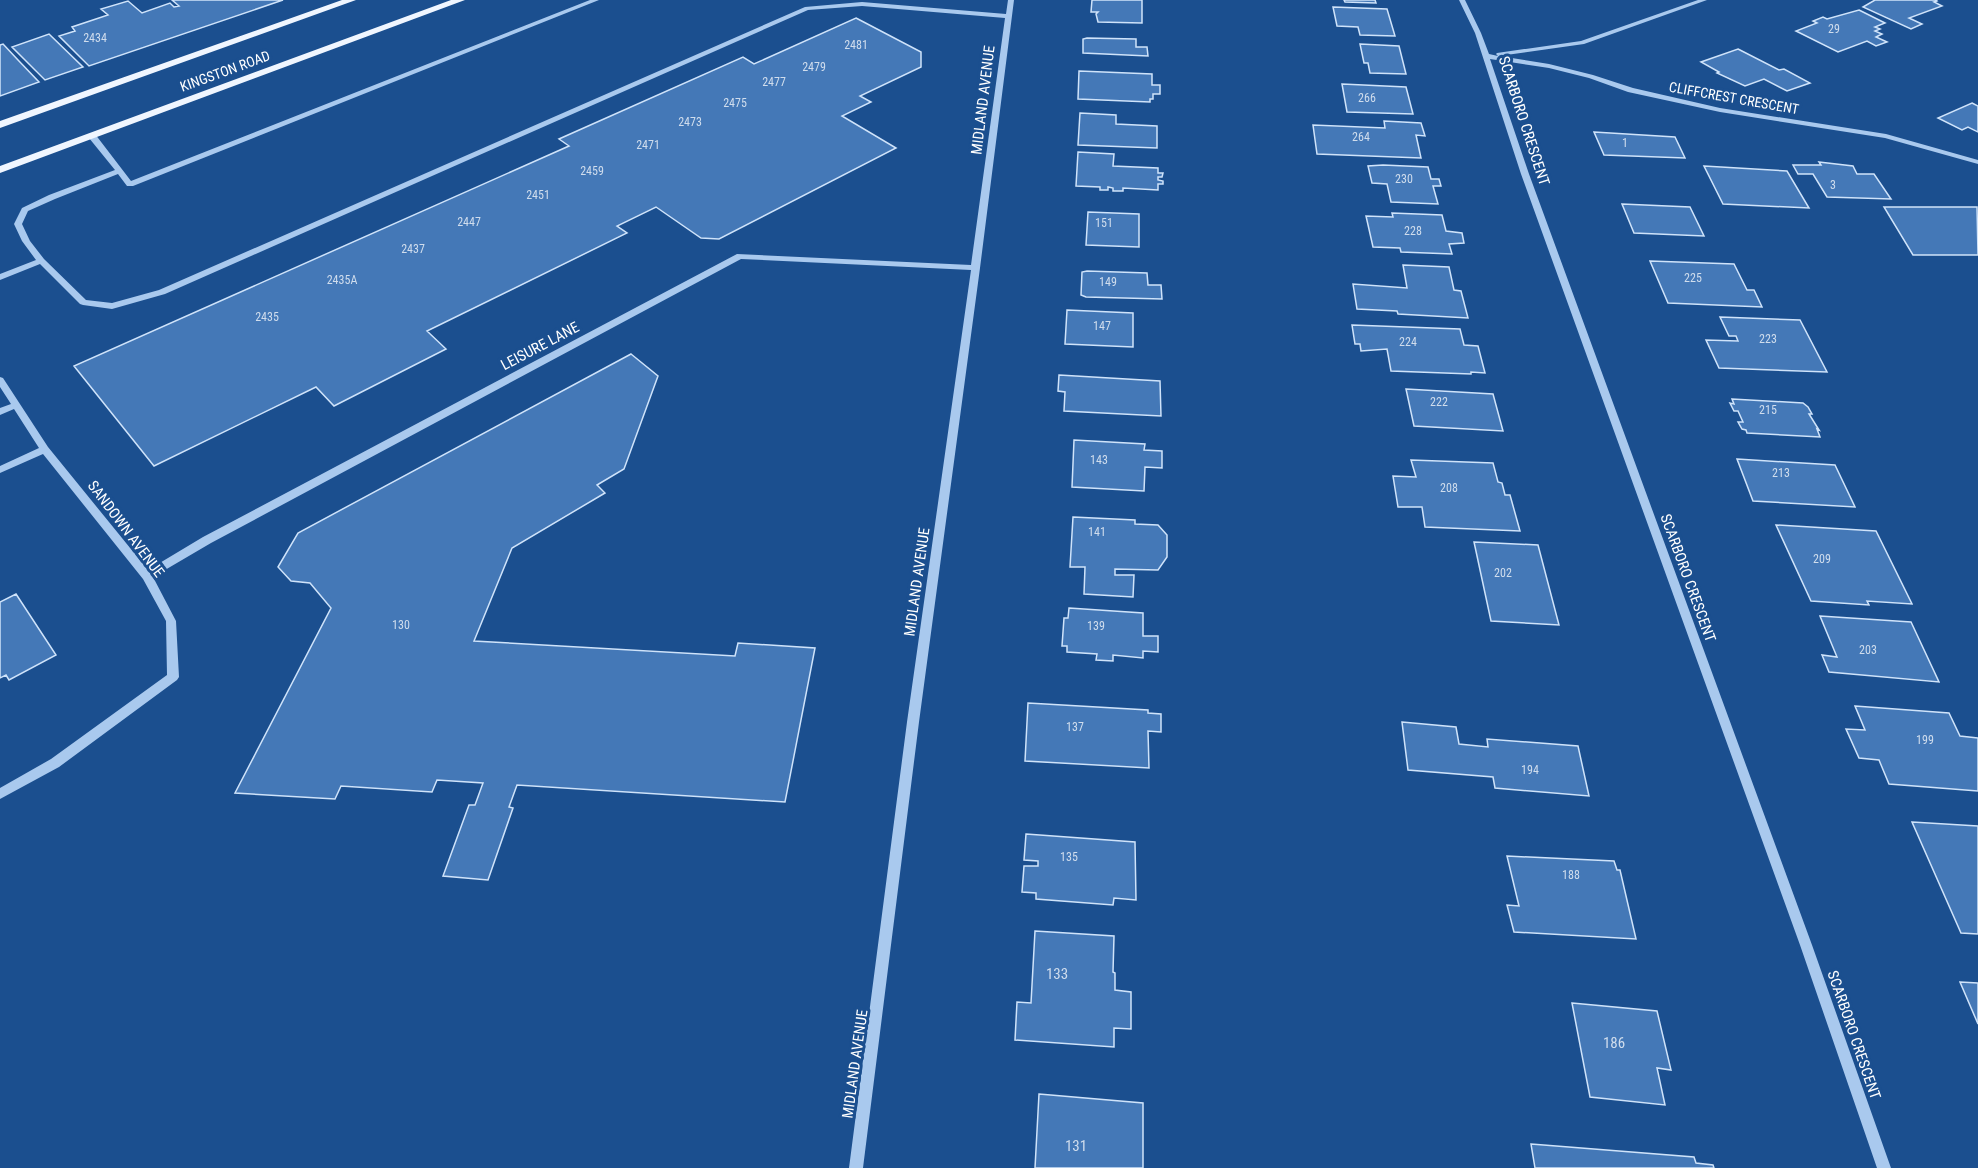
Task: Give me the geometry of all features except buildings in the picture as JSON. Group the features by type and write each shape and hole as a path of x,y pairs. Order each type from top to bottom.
{"main road":[{"name":"KINGSTON ROAD","path":"0,125 351,0"},
{"name":"KINGSTON ROAD","path":"0,170 460,0"}],"street":[{"path":"92,136 130,184 596,0"},
{"name":"MIDLAND AVENUE","path":"856,1168 912,725 1011,0"},
{"name":"SCARBORO CRESCENT","path":"1462,0 1478,33 1525,174 1802,934 1884,1168"},
{"path":"1486,56 1582,43 1704,0"},
{"path":"119,171 52,196 25,210 18,224 26,241 41,261 83,302 112,306 162,292 807,8 862,4 1009,16"},
{"name":"CLIFFCREST CRESCENT","path":"1486,56 1549,66 1591,76 1631,90 1720,110 1886,136 1978,162"},
{"name":"LEISURE LANE","path":"147,576 207,540 740,256 976,268"},
{"path":"0,277 41,261"},
{"name":"SANDOWN AVENUE","path":"0,380 45,449 147,576 171,621 173,676 55,763 0,794"},
{"path":"0,412 16,405"},
{"path":"0,470 45,449"}]}
